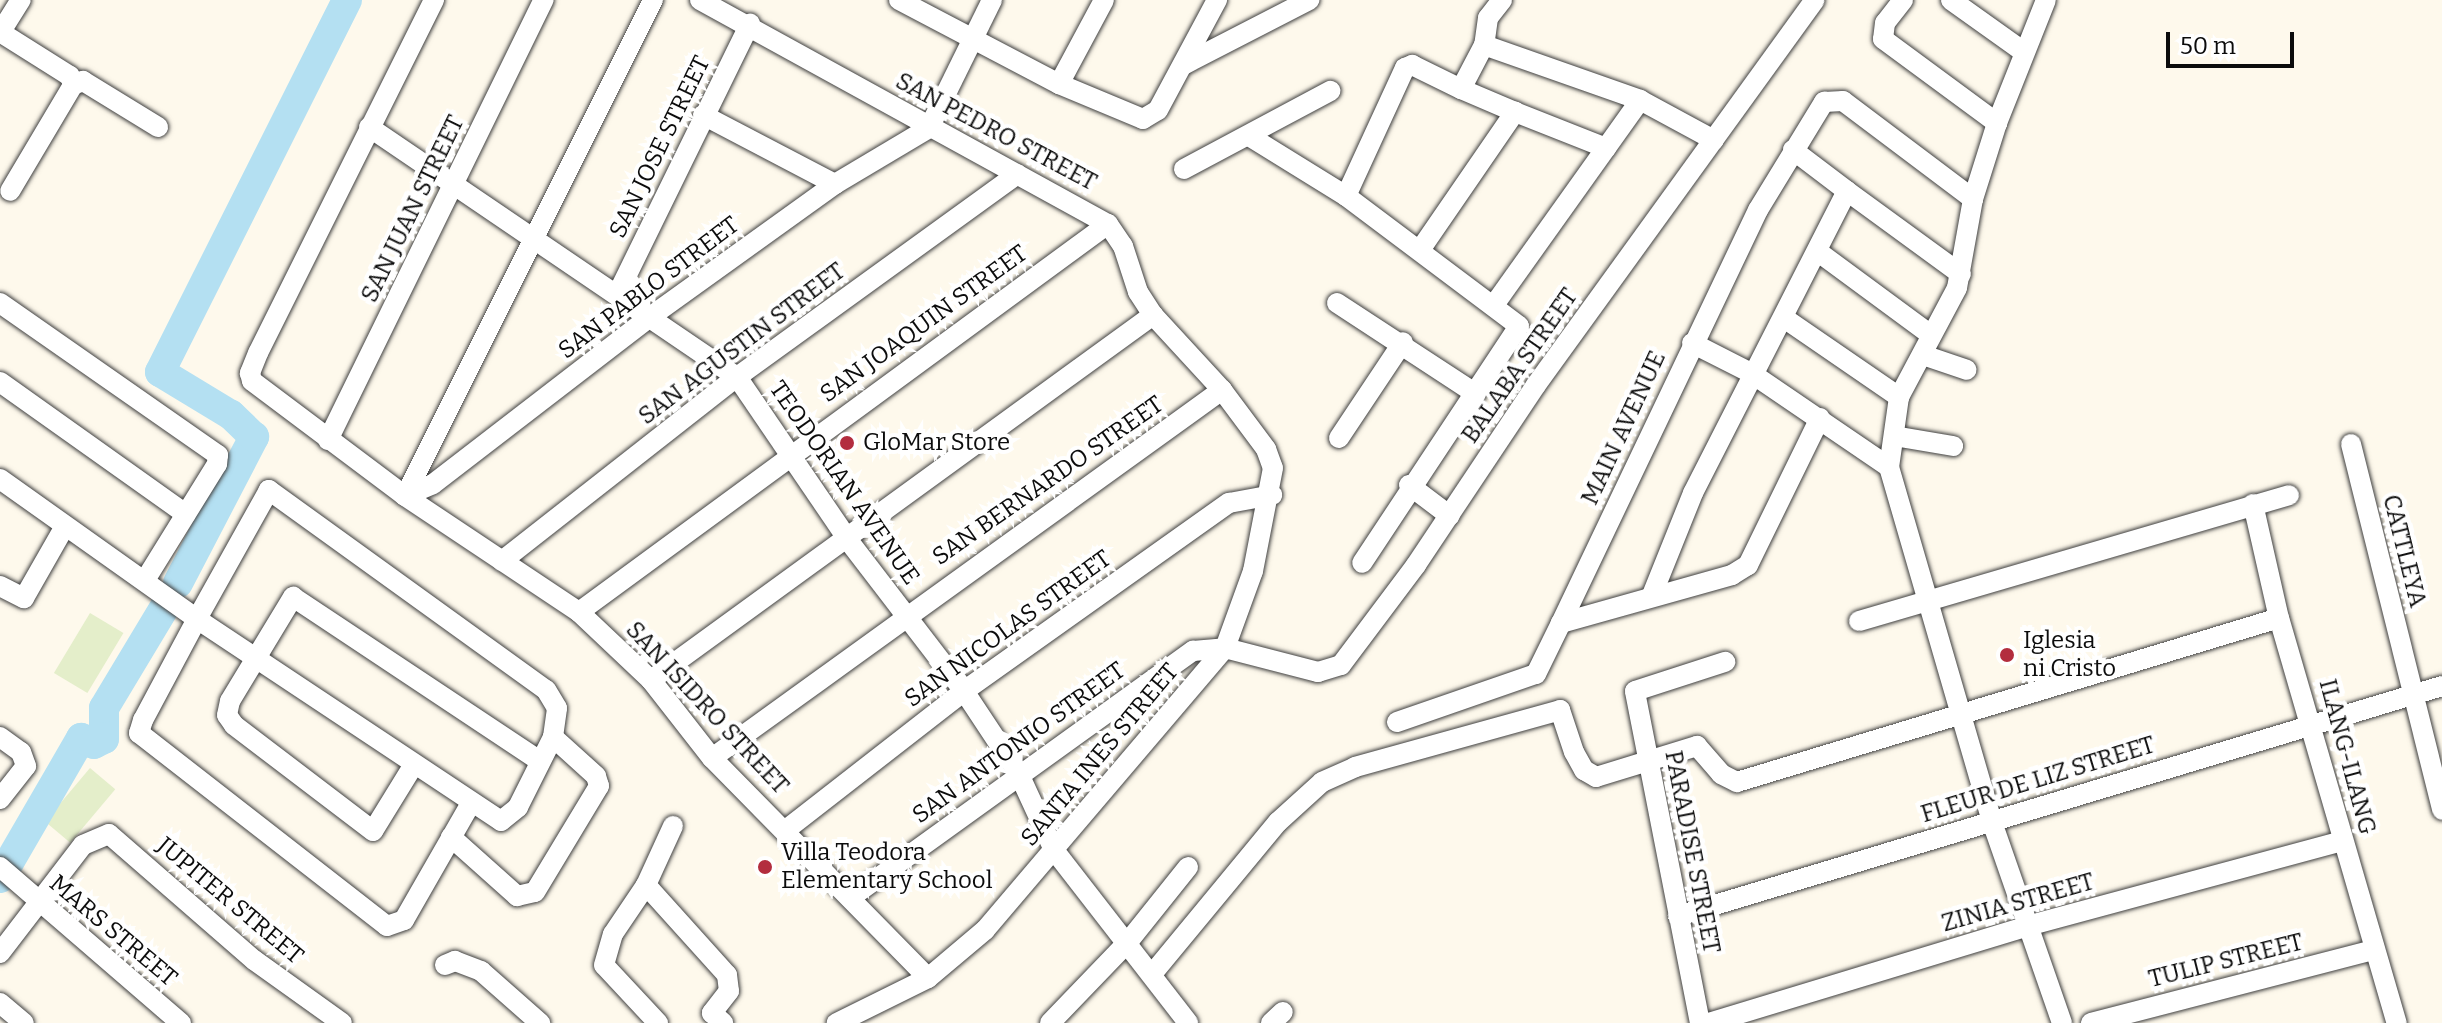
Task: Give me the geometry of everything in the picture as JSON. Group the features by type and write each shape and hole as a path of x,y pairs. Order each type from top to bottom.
{"street":[{"path":"21,0 0,33 71,80 83,81 158,127"},
{"path":"369,127 434,0"},
{"name":"SAN JUAN STREET","path":"328,440 544,0"},
{"path":"405,496 653,0"},
{"name":"SAN PEDRO STREET","path":"700,0 750,24 929,128 1108,224 1123,246 1138,292 1153,315 1222,390 1266,449 1273,468 1272,495"},
{"path":"899,0 1059,84 1135,118 1158,110 1217,0"},
{"path":"929,128 992,0"},
{"path":"1059,84 1104,0"},
{"path":"1185,64 1309,0"},
{"path":"1461,89 1484,45 1488,18 1502,0"},
{"name":"BALABA STREET","path":"1225,648 1298,669 1333,671 1450,516 1536,385 1815,0"},
{"path":"1903,0 1885,23 1883,39 1997,123"},
{"path":"1951,0 2024,52"},
{"path":"2046,0 1997,123 1973,199 1961,274 1923,355 1899,397 1889,467 1992,822 2031,925 2062,1023"},
{"name":"SAN JOSE STREET","path":"618,293 750,24"},
{"path":"1484,45 1640,100 1714,140"},
{"path":"1346,196 1405,68 1412,65 1461,89 1606,148"},
{"path":"10,191 71,80"},
{"path":"1184,169 1330,91"},
{"name":"MAIN AVENUE","path":"1397,722 1536,674 1692,343 1793,150 1824,102 1837,98 1973,199"},
{"path":"1494,305 1640,100"},
{"path":"1420,250 1515,112"},
{"path":"703,115 835,184"},
{"name":"TEODORIAN AVENUE","path":"369,127 618,293 737,377 791,452 848,540 964,691 1019,774 1054,850 1153,973 1188,1023"},
{"name":"SAN ISIDRO STREET","path":"369,127 258,353 250,373 252,381 405,496 579,612 651,680 712,758 787,829 928,978"},
{"name":"SAN PABLO STREET","path":"405,496 445,476 650,317 835,184 929,128"},
{"path":"1249,136 1346,196 1494,305 1518,331 1409,485 1362,563"},
{"path":"1793,150 1961,274"},
{"name":"SAN AGUSTIN STREET","path":"502,561 737,377 1017,174"},
{"path":"1652,595 1693,493 1751,373 1784,318 1847,191"},
{"name":"SAN JOAQUIN STREET","path":"579,612 791,452 1108,224"},
{"path":"1817,251 1931,335"},
{"path":"0,303 214,451 217,464 145,580"},
{"path":"1337,303 1403,342 1476,394"},
{"path":"651,680 848,540 1153,315"},
{"path":"1784,318 1899,397"},
{"path":"1339,438 1403,342"},
{"path":"1692,343 1751,373 1889,467"},
{"path":"1923,355 1967,370"},
{"path":"0,382 186,514"},
{"name":"SAN BERNARDO STREET","path":"712,758 906,613 1222,390"},
{"path":"1561,623 1732,575 1748,565 1820,418"},
{"path":"1894,436 1953,446"},
{"name":"CATTLEYA","path":"2351,444 2442,810"},
{"path":"0,479 197,619 413,766 501,821 511,818 553,737 557,708 541,684 269,490 197,619 139,733 148,744 387,926 404,920 471,803"},
{"path":"1409,485 1450,516"},
{"name":"SANTA INES STREET","path":"842,1018 928,978 985,930 1225,648 1253,571 1272,495"},
{"name":"SAN NICOLAS STREET","path":"787,829 964,691 1229,503 1272,495"},
{"path":"1859,621 2289,495"},
{"name":"ILANG-ILANG","path":"2253,504 2279,618 2312,722 2342,841 2397,1023"},
{"path":"0,586 24,598 65,526"},
{"path":"0,596 21,613"},
{"path":"413,766 373,831 234,725 227,715 230,701 254,657 297,596 540,761"},
{"path":"1153,973 1278,822 1338,773 1560,710 1584,770 1596,777 1616,774 1647,760 1697,746 1721,774 1737,782 2279,618"},
{"name":"SAN ANTONIO STREET","path":"850,898 1193,651 1225,648"},
{"name":"PARADISE STREET","path":"1700,1023 1635,691 1725,662"},
{"name":"FLEUR DE LIZ STREET","path":"1678,916 2312,722 2442,686"},
{"path":"0,737 25,759 26,766 0,799"},
{"path":"451,837 517,896 535,892 599,786 596,776 553,737"},
{"path":"658,1023 604,965 613,934 646,885 673,826"},
{"name":"JUPITER STREET","path":"37,903 83,845 109,834 254,960 342,1023"},
{"name":"ZINIA STREET","path":"1709,1023 2031,925 2342,841"},
{"path":"1050,1023 1128,942 1188,867"},
{"name":"MARS STREET","path":"6,873 37,903 181,1023"},
{"path":"646,885 727,975 729,991 710,1020"},
{"path":"0,953 37,903"},
{"name":"TULIP STREET","path":"2091,1023 2374,950"},
{"path":"445,965 455,961 481,971 540,1023"},
{"path":"1,1004 24,1023"}],"green space":[{"path":"90,613 123,633 87,693 54,673"},
{"path":"90,768 115,789 70,843 45,822"}],"waterway":[{"path":"178,583 254,437 231,415 160,372 347,0"},
{"path":"0,878 81,738 94,744 104,739 104,708 164,608"}],"place":[{"name":"GloMar Store","path":"847,443"},
{"name":"Iglesia ni Cristo","path":"2007,655"},
{"name":"Villa Teodora Elementary School","path":"765,867"}]}
